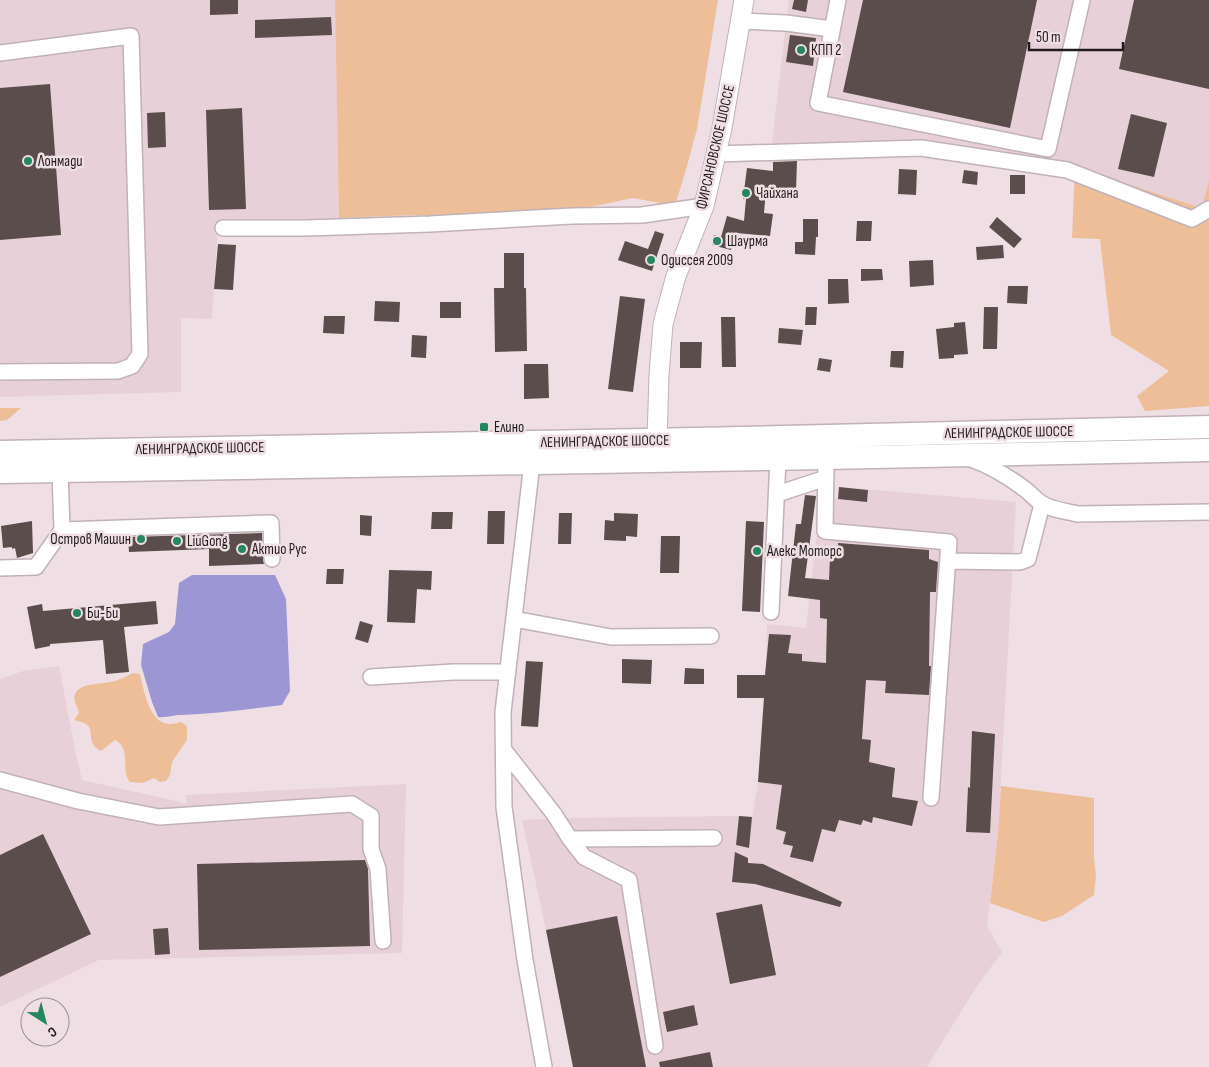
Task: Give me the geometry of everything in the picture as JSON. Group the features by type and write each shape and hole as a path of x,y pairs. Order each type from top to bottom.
{"highway":[{"name":"ЛЕНИНГРАДСКОЕ ШОССЕ","path":"0,452 1209,427"},
{"name":"ЛЕНИНГРАДСКОЕ ШОССЕ","path":"0,472 778,459 826,468 957,455 1209,450"}],"main road":[{"name":"ФИРСАНОВСКОЕ ШОССЕ","path":"657,439 663,324 676,276 704,206 722,128 744,0"}],"street":[{"path":"838,0 818,103 1048,149 1082,0"},
{"path":"741,21 786,23 832,29"},
{"path":"0,54 131,36 140,354 132,366 118,371 0,372"},
{"path":"716,154 921,148 1067,170 1192,218 1209,209"},
{"path":"223,228 335,227 572,216 642,215 704,206"},
{"path":"957,455 974,460 1005,475 1042,504 1058,510 1078,514 1209,512"},
{"path":"771,612 778,459"},
{"path":"532,463 503,712 504,807 525,960 544,1067"},
{"path":"777,494 826,468 826,531 949,542 931,798"},
{"path":"0,568 36,567 62,530 60,471"},
{"path":"948,561 1020,562 1028,559 1042,504"},
{"path":"62,530 271,523 272,559"},
{"path":"514,619 611,637 711,636"},
{"path":"372,677 453,672 508,672"},
{"path":"504,750 554,814 584,857 629,880 655,1046"},
{"path":"0,780 78,801 159,817 352,804 372,816 371,849 378,869 384,941"},
{"path":"570,839 714,838"}],"shaded area":[{"path":"0,0 335,0 339,218 218,225 212,319 181,318 181,392 0,397"},
{"path":"335,0 718,0 697,129 675,206 633,198 595,206 489,217 413,215 339,218"},
{"path":"789,0 1209,0 1209,180 1203,208 1075,167 927,142 772,143"},
{"path":"1075,167 1202,208 1209,180 1209,406 1145,411 1137,396 1169,371 1111,335 1100,239 1072,238"},
{"path":"0,408 21,408 7,420 0,421"},
{"path":"839,487 1016,502 998,834 987,926 1002,952 975,989 927,1067 573,1067 522,820 752,817 758,782 767,624 806,628 821,497 838,499"},
{"path":"192,575 275,575 286,599 290,691 282,705 158,717 141,665 143,644 169,632 175,624 179,583"},
{"path":"59,666 82,780 187,804 186,795 406,784 402,953 99,960 0,1007 0,679 23,671"},
{"path":"133,673 140,674 148,705 157,718 169,724 181,722 187,726 187,740 172,762 170,775 166,781 160,782 154,778 143,783 130,782 127,777 125,754 120,744 115,740 101,751 96,748 91,740 89,727 74,720 79,713 75,702 77,690 89,685 115,681"},
{"path":"1001,786 1094,798 1094,857 1096,876 1094,895 1062,916 1044,922 990,903 998,834"}],"building":[{"path":"210,0 238,0 238,14 210,15"},
{"path":"794,0 808,0 806,12 792,9"},
{"path":"863,0 1037,0 1010,128 843,92"},
{"path":"1134,0 1209,0 1209,89 1119,69"},
{"path":"331,17 332,35 255,38 255,20"},
{"name":"КПП 2","path":"790,35 816,38 813,66 786,62"},
{"name":"Лонмади","path":"50,84 61,235 0,240 0,88"},
{"path":"242,108 246,209 209,210 206,110"},
{"path":"165,112 166,147 148,148 147,113"},
{"path":"1131,114 1167,123 1154,177 1118,169"},
{"path":"797,161 796,191 766,190 764,213 773,214 770,236 736,233 731,250 712,245 714,235 721,237 727,216 744,221 746,199 743,199 747,168 773,171 773,162"},
{"path":"899,169 917,170 916,195 898,194"},
{"path":"964,170 978,172 977,185 962,183"},
{"path":"1010,175 1025,175 1025,194 1010,194"},
{"path":"997,217 1022,239 1014,248 989,227"},
{"path":"803,219 818,219 815,255 795,254 795,242 803,242"},
{"path":"857,221 872,221 871,241 856,241"},
{"path":"655,231 664,234 652,271 618,260 625,241 648,249"},
{"path":"218,244 236,245 233,290 214,289"},
{"path":"1003,245 1004,258 977,260 976,247"},
{"path":"504,253 524,253 527,351 495,352 494,288 504,288"},
{"path":"933,260 934,285 910,287 909,261"},
{"path":"861,269 882,269 883,280 861,281"},
{"path":"828,279 848,279 849,303 828,304"},
{"path":"1008,286 1028,286 1027,304 1007,303"},
{"path":"620,296 645,299 633,392 608,389"},
{"path":"375,301 400,302 399,322 374,321"},
{"path":"440,302 461,302 461,318 440,318"},
{"path":"806,307 817,307 816,325 805,325"},
{"path":"984,307 998,307 997,349 983,349"},
{"path":"324,316 345,316 344,334 323,333"},
{"path":"721,317 735,317 736,367 722,367"},
{"path":"965,322 968,354 954,355 954,358 939,359 936,329 954,327 954,323"},
{"path":"779,328 803,330 801,345 778,343"},
{"path":"412,335 427,336 426,358 411,357"},
{"path":"680,342 702,342 701,368 680,368"},
{"path":"891,351 904,351 903,368 890,367"},
{"path":"819,358 832,360 830,372 817,370"},
{"path":"524,364 548,364 549,398 524,399"},
{"path":"839,487 868,490 867,502 838,499"},
{"path":"805,495 816,496 805,578 829,580 830,557 839,556 838,543 929,550 929,559 938,562 936,592 930,592 929,666 931,666 929,695 885,693 886,681 866,680 862,739 871,740 869,762 895,768 892,797 918,801 912,826 873,817 872,823 863,820 861,825 839,820 835,832 822,829 813,862 790,857 793,846 783,844 786,832 776,829 782,785 758,782 764,698 737,698 737,675 765,675 769,634 791,635 788,653 802,654 802,661 826,663 827,619 820,618 820,600 788,596 796,524 801,524"},
{"path":"488,511 505,511 504,544 487,544"},
{"path":"432,512 453,512 452,529 431,529"},
{"path":"559,513 572,513 571,544 558,544"},
{"path":"614,513 638,514 637,537 626,536 626,541 604,540 605,520 614,521"},
{"path":"360,515 372,516 371,536 360,535"},
{"path":"32,521 33,553 17,558 15,548 3,548 1,526"},
{"path":"746,521 764,522 760,612 742,611"},
{"path":"262,533 264,564 209,566 209,549 129,552 128,537"},
{"path":"661,536 680,536 679,573 660,573"},
{"path":"327,569 344,569 343,584 326,584"},
{"path":"389,570 432,571 431,590 417,589 415,623 387,622"},
{"path":"156,601 158,624 124,627 129,672 106,674 103,640 50,644 50,646 35,649 27,607 42,604 43,611"},
{"path":"360,621 373,625 368,643 355,639"},
{"path":"622,659 652,660 651,684 622,683"},
{"path":"526,661 543,662 538,727 521,726"},
{"path":"685,668 704,669 704,684 684,684"},
{"path":"972,731 995,734 990,833 966,832"},
{"path":"739,816 752,817 749,848 736,845"},
{"path":"43,834 91,934 0,977 0,855"},
{"path":"735,852 748,858 748,863 763,864 842,902 840,907 755,884 732,882"},
{"path":"365,860 368,869 370,946 199,950 197,864"},
{"path":"762,904 776,975 730,984 716,913"},
{"path":"617,916 646,1067 573,1067 546,930"},
{"path":"168,928 170,954 155,955 153,929"},
{"path":"694,1005 698,1025 667,1032 663,1012"},
{"path":"710,1052 713,1067 660,1067 659,1062"}],"place":[{"name":"КПП 2","path":"801,50"},
{"name":"Лонмади","path":"28,161"},
{"name":"Чайхана","path":"746,193"},
{"name":"Шаурма","path":"717,241"},
{"name":"Одиссея 2009","path":"651,260"},
{"name":"Елино","path":"484,427"},
{"name":"Остров Машин","path":"141,539"},
{"name":"LiuGong","path":"177,541"},
{"name":"Актио Рус","path":"242,549"},
{"name":"Алекс Моторс","path":"757,551"},
{"name":"Би-Би","path":"77,613"}]}
